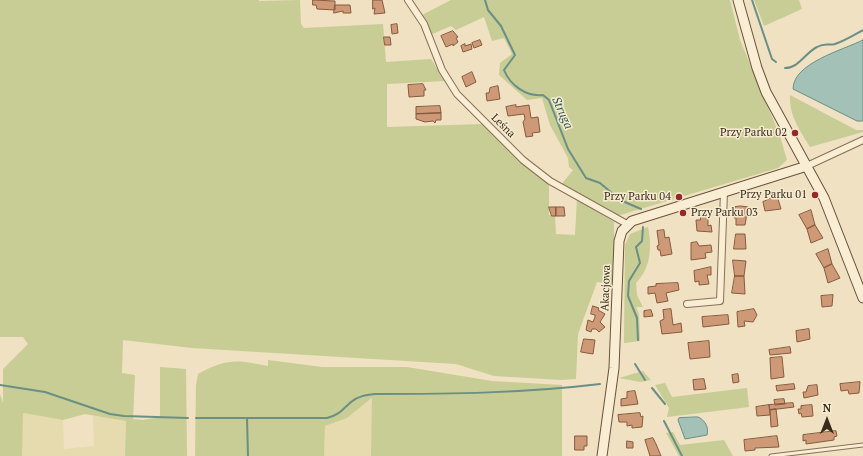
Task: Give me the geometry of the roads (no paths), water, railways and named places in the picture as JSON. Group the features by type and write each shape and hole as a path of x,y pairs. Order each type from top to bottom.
{"street":[{"name":"Leśna","path":"408,0 424,24 442,70 457,94 523,160 562,189 627,224"},
{"path":"738,0 748,40 766,92 824,198 862,295"},
{"path":"627,224 632,221 807,166 863,140"},
{"path":"687,304 720,301 724,192"},
{"name":"Akacjowa","path":"602,456 614,368 619,241 622,231 627,224"}],"lane":[{"path":"771,456 863,445"}],"water":[{"path":"863,40 863,121 857,121 793,89 795,80 801,72 820,58"},
{"path":"698,417 706,424 707,435 685,439 678,420 679,418"}],"waterway":[{"name":"Struga","path":"485,0 488,10 501,26 515,55 504,70 510,81 525,92 543,95 549,100 568,149 586,178 600,183 620,200 641,209"},
{"path":"752,0 772,59 776,62"},
{"path":"785,68 794,66 817,47 838,43 863,30"},
{"name":"Struga","path":"638,340 637,318 628,296 629,281 640,263 636,247 642,241 643,227"},
{"name":"Struga","path":"635,364 645,380"},
{"path":"196,418 327,418 343,410 356,398 372,394 516,391 600,384"},
{"path":"0,385 45,392 110,414 124,416 188,418"},
{"name":"Struga","path":"652,388 665,404"},
{"path":"247,418 248,456"},
{"name":"Struga","path":"664,421 682,456"}],"place":[{"name":"Przy Parku 02","path":"795,133"},
{"name":"Przy Parku 01","path":"815,195"},
{"name":"Przy Parku 04","path":"679,197"},
{"name":"Przy Parku 03","path":"683,213"}]}
